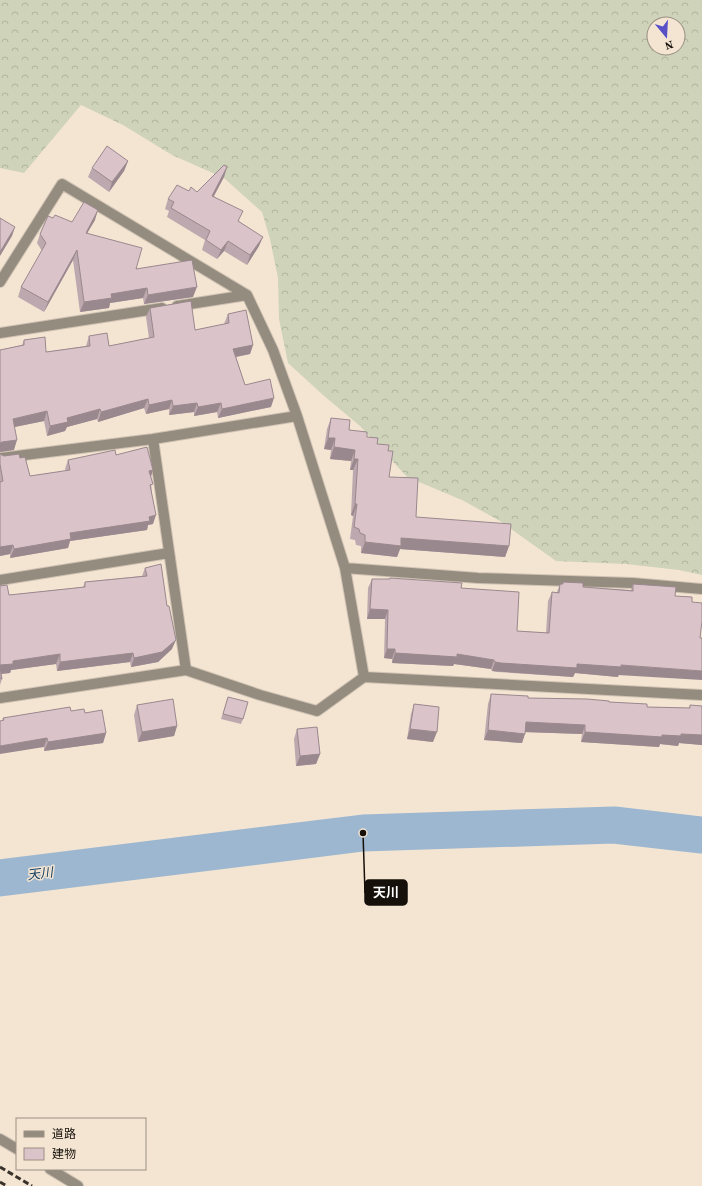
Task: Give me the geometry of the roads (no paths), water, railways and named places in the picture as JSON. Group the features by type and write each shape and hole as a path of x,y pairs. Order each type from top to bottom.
{"street":[{"path":"0,282 62,184 247,295 273,350 298,416 345,568 364,677"},
{"path":"0,333 247,295"},
{"path":"0,458 153,438 298,416"},
{"path":"153,438 168,553 186,670"},
{"path":"0,580 168,553"},
{"path":"345,568 478,578 633,584 702,589"},
{"path":"0,698 186,670 260,695 317,711 364,677 702,694"},
{"path":"0,1139 16,1148"},
{"path":"52,1170 78,1186"}],"waterway":[{"name":"天川","path":"0,878 363,833 614,825 702,835"}],"railway":[{"path":"0,1167 32,1186"},
{"path":"0,1182 7,1186"}],"place":[{"name":"天川","path":"363,833"}]}
